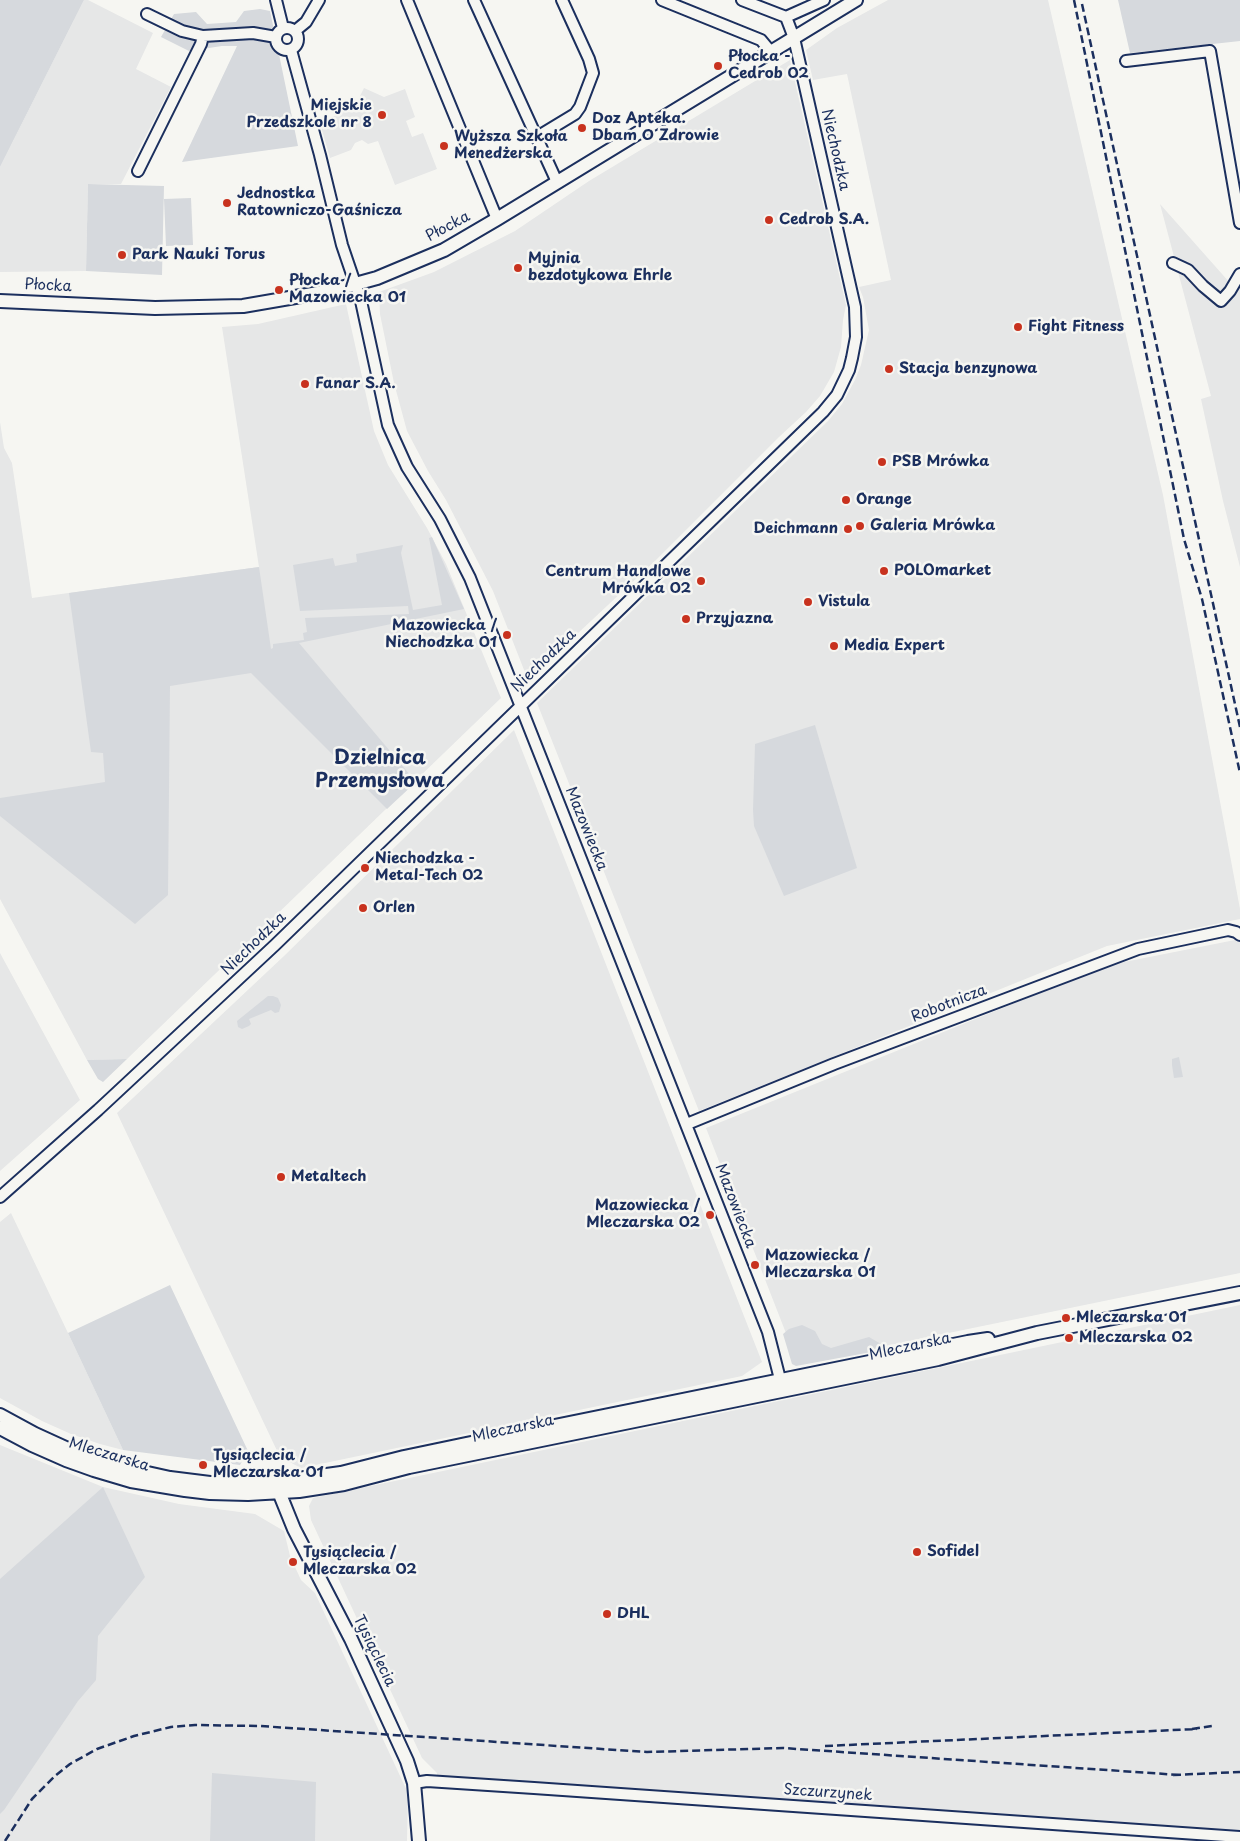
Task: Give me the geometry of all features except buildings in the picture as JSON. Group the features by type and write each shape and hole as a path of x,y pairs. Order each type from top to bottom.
{"main road":[{"name":"Płocka","path":"0,301 155,308 242,306 323,293 377,278 444,250 856,0"},
{"name":"Mleczarska","path":"0,1428 32,1445 94,1470 132,1480 185,1490 210,1493 344,1484 426,1463 782,1385 938,1359 1038,1333 1240,1293"},
{"name":"Mleczarska","path":"0,1415 34,1434 70,1450 134,1470 170,1478 210,1483 278,1488"},
{"name":"Tysiąclecia","path":"278,1488 298,1536 351,1639 396,1735 414,1783 418,1841"}],"street":[{"path":"276,0 283,28"},
{"path":"295,31 306,22 319,0"},
{"path":"407,0 497,219"},
{"path":"474,0 557,182"},
{"path":"537,137 575,114 580,107 593,73 589,59 562,0"},
{"path":"662,0 761,40 771,52"},
{"path":"742,0 786,17 824,0"},
{"path":"147,14 182,31 203,36 253,34 276,37"},
{"name":"Niechodzka","path":"0,1197 98,1110 275,945 823,412 837,394 849,370 856,337 855,307 794,38 786,17"},
{"path":"276,37 279,47 286,51 291,50 298,43 298,36 295,31 290,28 283,28"},
{"path":"276,37 283,28"},
{"path":"138,171 201,44 203,36"},
{"name":"Mazowiecka","path":"291,50 342,245 362,305 388,425 407,467 440,519 470,578 768,1332 782,1385"},
{"path":"1126,61 1210,51 1240,223"},
{"path":"1173,263 1188,270 1202,286 1221,301 1230,291 1240,274"},
{"name":"Robotnicza","path":"687,1124 834,1064 1138,949 1228,930 1240,935"},
{"name":"Szczurzynek","path":"414,1783 427,1781 554,1789 1240,1837"}],"shaded area":[{"path":"0,0 84,0 0,167"},
{"path":"84,0 88,0 153,33 136,69 171,87 121,184 88,184 86,271 0,272 0,167"},
{"path":"888,0 1048,0 1163,495 1240,909 1240,919 1107,946 699,1111 537,703 828,421 842,404 855,380 861,365 869,330 863,297 859,287 891,280 847,74 813,80 806,50 837,28"},
{"path":"1118,0 1240,0 1240,41 1130,53"},
{"path":"260,9 270,11 298,146 182,162 237,46 222,46 189,51 161,37 174,14 196,12 207,24 236,22 244,11"},
{"path":"790,60 846,305 841,347 834,372 820,396 806,412 656,560 528,680 493,591 446,500 407,431 394,383 380,314 379,292 434,272 515,231 589,181"},
{"path":"364,88 384,97 405,89 415,117 406,121 412,137 423,133 437,169 395,185 378,141 368,144 362,140 355,143 351,150 330,158 320,123 355,106"},
{"path":"88,184 164,186 162,275 86,271"},
{"path":"191,198 193,245 166,246 164,199"},
{"path":"1160,204 1230,283 1240,271 1240,567 1223,501 1201,399 1211,396"},
{"path":"346,304 374,431 388,465 427,528 446,564 501,698 127,1059 87,1060 0,899 0,422 4,448 12,463 32,598 259,567 222,327 258,324"},
{"path":"432,537 464,609 299,643 416,782 387,809 251,673 170,686 168,895 135,924 0,816 0,798 105,782 103,753 91,752 69,593 259,567 271,649 273,644 304,640 303,633 307,632 305,618 409,614 408,606 300,611 293,565 333,558 335,566 357,562 356,554 403,545 401,553 413,610 442,605 429,538"},
{"path":"815,725 857,868 784,896 754,826 755,744"},
{"path":"514,730 762,1362 742,1376 301,1468 280,1457 117,1113 284,956"},
{"path":"1240,939 1240,1273 798,1364 706,1128 1109,965"},
{"path":"0,953 80,1100 0,1171"},
{"path":"268,996 278,998 281,1005 279,1012 275,1013 271,1010 249,1019 251,1024 249,1026 242,1029 238,1027 237,1021"},
{"path":"1179,1057 1183,1077 1174,1078 1172,1059"},
{"path":"127,1059 103,1082 98,1079 87,1060"},
{"path":"11,1213 123,1450 71,1434 42,1421 0,1398 0,1222"},
{"path":"170,1285 248,1451 240,1465 123,1450 68,1333"},
{"path":"1240,1305 1240,1841 1190,1841 437,1788 437,1773 422,1758 311,1520 309,1506 313,1498"},
{"path":"802,1325 815,1331 822,1344 831,1348 869,1337 881,1344 882,1350 796,1366 792,1364 783,1334 789,1329"},
{"path":"0,1445 103,1487 179,1504 255,1514 284,1531 290,1556 301,1580 315,1593 408,1793 407,1841 0,1841"},
{"path":"103,1487 145,1577 98,1636 96,1680 78,1701 0,1814 0,1579"},
{"path":"212,1773 316,1782 315,1841 210,1841"}],"railway":[{"path":"1074,0 1184,539 1202,599 1240,773"},
{"path":"1082,4 1240,727"},
{"path":"5,1841 32,1799 70,1764 97,1749 134,1736 171,1727 195,1725 260,1726 647,1752 783,1748 1180,1775"},
{"path":"1192,1729 1212,1726"},
{"path":"825,1746 1197,1729"},
{"path":"1173,1775 1240,1772"}],"place":[{"name":"Płocka - Cedrob 02","path":"718,66"},
{"name":"Miejskie Przedszkole nr 8","path":"382,115"},
{"name":"Doz Apteka. Dbam O Zdrowie","path":"582,128"},
{"name":"Wyższa Szkoła Menedżerska","path":"444,146"},
{"name":"Jednostka Ratowniczo-Gaśnicza","path":"227,203"},
{"name":"Cedrob S.A.","path":"769,220"},
{"name":"Park Nauki Torus","path":"122,255"},
{"name":"Myjnia bezdotykowa Ehrle","path":"518,268"},
{"name":"Płocka / Mazowiecka 01","path":"279,290"},
{"name":"Fight Fitness","path":"1018,327"},
{"name":"Stacja benzynowa","path":"889,369"},
{"name":"Fanar S.A.","path":"305,384"},
{"name":"PSB Mrówka","path":"882,462"},
{"name":"Orange","path":"846,500"},
{"name":"Galeria Mrówka","path":"860,526"},
{"name":"Deichmann","path":"848,529"},
{"name":"POLOmarket","path":"884,571"},
{"name":"Centrum Handlowe Mrówka 02","path":"701,581"},
{"name":"Vistula","path":"808,602"},
{"name":"Przyjazna","path":"686,619"},
{"name":"Mazowiecka / Niechodzka 01","path":"507,635"},
{"name":"Media Expert","path":"834,646"},
{"name":"Niechodzka - Metal-Tech 02","path":"365,868"},
{"name":"Orlen","path":"363,908"},
{"name":"Metaltech","path":"281,1177"},
{"name":"Mazowiecka / Mleczarska 02","path":"710,1215"},
{"name":"Mazowiecka / Mleczarska 01","path":"755,1265"},
{"name":"Mleczarska 01","path":"1066,1318"},
{"name":"Mleczarska 02","path":"1069,1338"},
{"name":"Tysiąclecia / Mleczarska 01","path":"203,1465"},
{"name":"Sofidel","path":"917,1552"},
{"name":"Tysiąclecia / Mleczarska 02","path":"293,1562"},
{"name":"DHL","path":"607,1614"}],"district":[{"name":"Dzielnica Przemysłowa","path":"380,770"}]}
